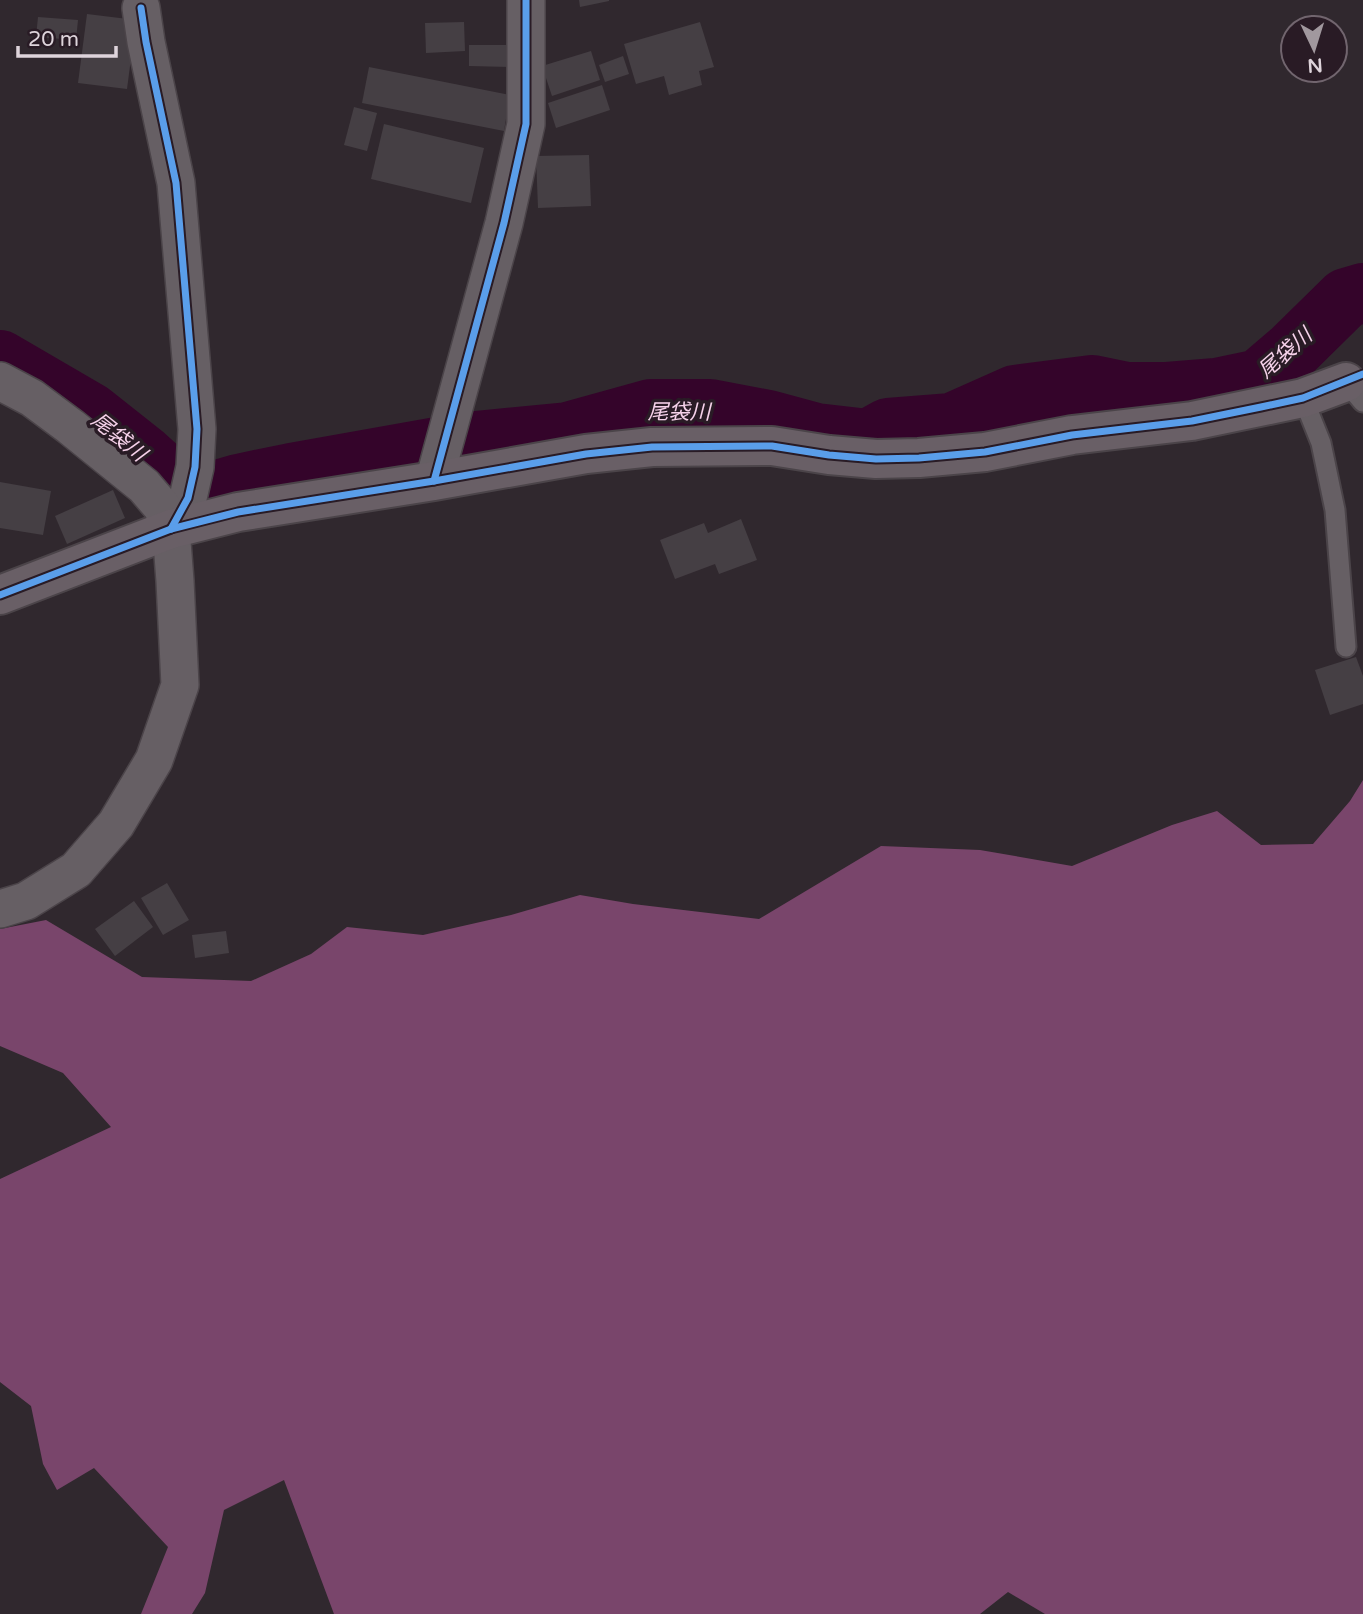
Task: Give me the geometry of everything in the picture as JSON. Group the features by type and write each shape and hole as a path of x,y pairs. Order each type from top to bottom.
{"street":[{"path":"440,458 504,223 526,124 526,0"},
{"path":"141,8 176,183 197,429 195,467 188,498 171,529"},
{"path":"0,381 32,398 144,486 162,508 171,529 180,685 154,760 116,824 76,870 26,901 0,909"},
{"path":"0,595 171,529 440,458 586,454 652,447 772,446 876,459 919,458 985,452 1072,435 1192,421 1357,386"}],"lane":[{"path":"1303,398 1321,443 1335,510 1346,647"}],"shaded area":[{"path":"1363,780 1363,1614 1045,1614 1008,1592 980,1614 334,1614 284,1480 224,1510 205,1593 192,1614 141,1614 168,1547 94,1468 57,1490 43,1464 31,1406 0,1382 0,1179 111,1127 63,1073 0,1046 0,929 46,920 142,977 251,981 311,954 347,927 423,935 511,915 580,895 759,919 881,846 980,850 1072,866 1172,825 1217,811 1261,845 1313,844 1350,801"}],"building":[{"path":"579,0 609,0 609,1 580,7"},
{"path":"87,14 136,20 127,89 78,83"},
{"path":"38,17 78,20 76,40 36,37"},
{"path":"464,22 465,51 426,53 425,23"},
{"path":"700,22 714,67 699,71 702,85 669,95 664,76 636,84 624,44"},
{"path":"469,45 515,45 515,67 469,66"},
{"path":"591,51 600,80 552,96 542,66"},
{"path":"623,56 629,74 605,82 599,65"},
{"path":"369,67 510,95 504,131 362,103"},
{"path":"602,85 610,110 556,128 548,103"},
{"path":"354,107 377,113 367,151 344,145"},
{"path":"384,124 484,148 471,203 371,179"},
{"path":"589,155 591,206 538,208 536,156"},
{"path":"0,482 51,491 43,535 0,528"},
{"path":"113,490 125,518 67,544 55,516"},
{"path":"741,519 757,560 719,574 715,564 675,579 660,540 704,523 708,533"},
{"path":"1356,657 1363,676 1363,704 1330,715 1315,670"},
{"path":"167,883 189,920 163,935 141,898"},
{"path":"134,901 153,927 115,956 95,929"},
{"path":"226,931 229,953 195,958 192,935"}],"waterway":[{"name":"尾袋川","path":"0,360 91,413 174,482 200,495 291,473 465,442 568,432 651,409 710,409 816,433 868,439 888,428 952,423 1015,395 1092,385 1126,392 1216,388 1259,379 1346,298 1363,293"}],"cycle path":[{"path":"434,481 504,223 526,124 526,0"},
{"path":"141,8 176,183 197,429 195,467 188,498 171,529"},
{"path":"0,595 171,529 238,512 586,454 652,447 772,446 876,459 985,452 1072,435 1192,421 1261,407 1303,398 1363,374"}]}
